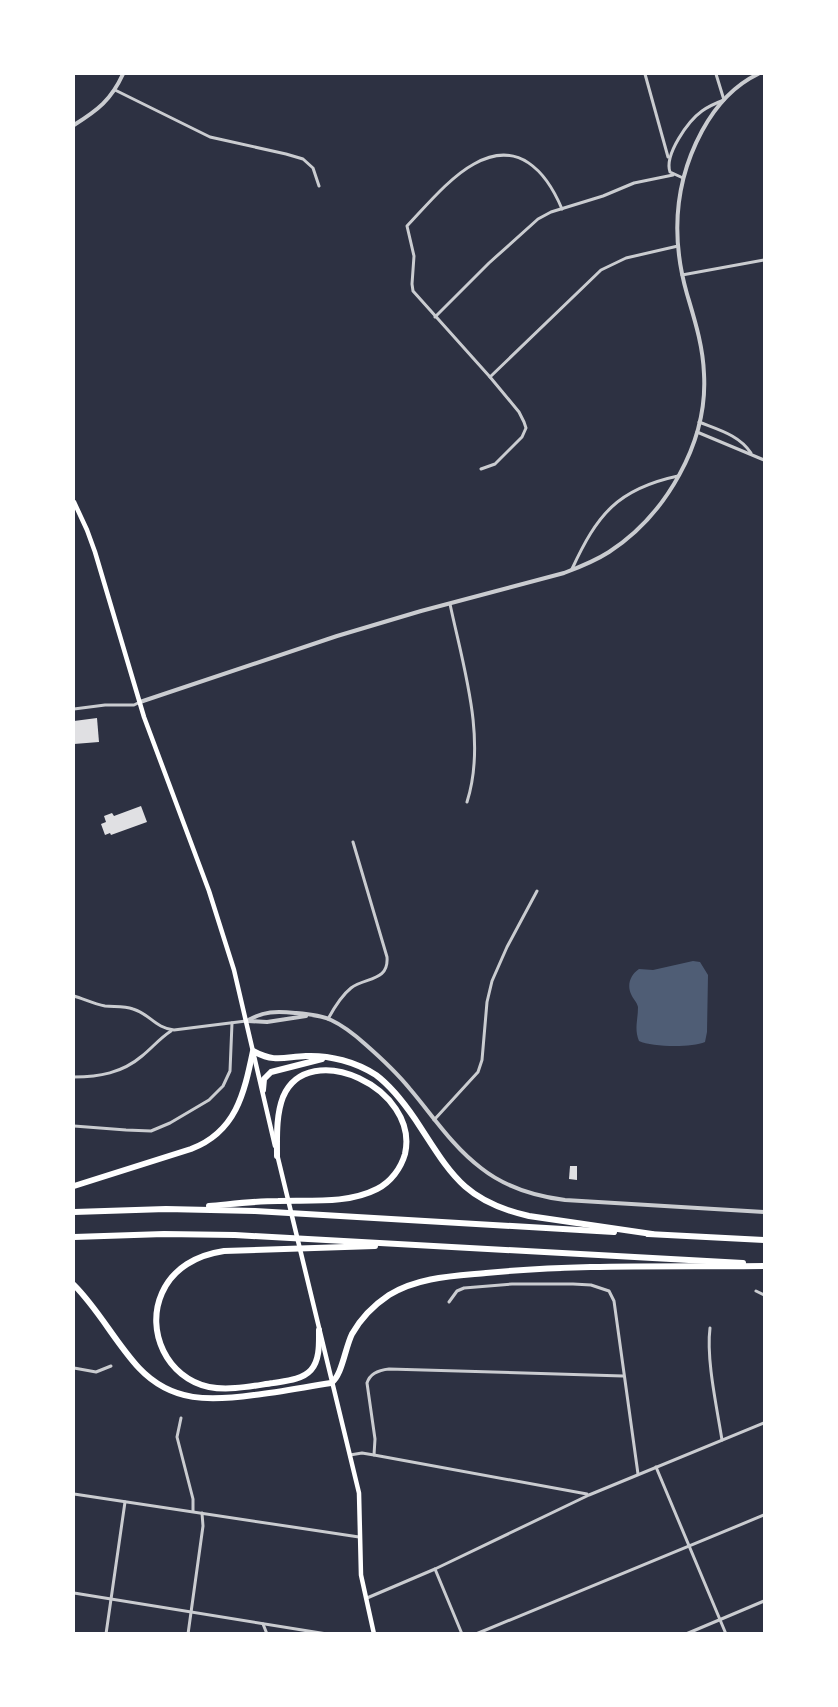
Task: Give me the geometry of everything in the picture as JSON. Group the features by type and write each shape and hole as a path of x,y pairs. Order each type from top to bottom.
{"highway":[{"path":"74,1186 191,1149 207,1141 226,1125 238,1108 245,1090 253,1052 275,1059 314,1056 350,1062 367,1070 387,1084 405,1104 452,1173 479,1198 500,1208 529,1216 652,1234"},
{"path":"263,1090 264,1079 271,1072 311,1061 335,1058"},
{"path":"185,1209 238,1203 342,1199 363,1195 376,1189 393,1176 404,1158 406,1142 403,1123 392,1103 373,1086 351,1074 329,1070 307,1074 290,1087 283,1098 278,1121 277,1156"},
{"path":"74,1212 185,1209 274,1212 765,1240"},
{"path":"74,1237 164,1234 271,1236 765,1265"},
{"path":"319,1330 317,1358 310,1371 301,1377 230,1388 205,1386 184,1376 165,1355 157,1333 156,1311 164,1288 180,1268 200,1257 217,1252 412,1244"},
{"path":"74,1285 139,1368 159,1384 179,1394 214,1400 331,1383 337,1379 353,1333 369,1311 396,1291 420,1281 548,1268 765,1265"}],"main road":[{"path":"74,502 95,552 152,740 212,900 234,970 358,1493 361,1575 373,1633"}],"street":[{"path":"74,125 107,101 123,74"},
{"path":"645,74 669,159 669,169 673,175"},
{"path":"716,74 724,99"},
{"path":"74,709 105,705 134,705 337,636 572,571 597,560 622,543 650,516 678,476 688,456 699,422 705,385 703,356 682,275 678,246 677,209 683,178 699,136 712,113 739,85 752,75 758,74"},
{"path":"115,90 210,137 298,157 313,168 319,186"},
{"path":"669,159 681,136 695,117 710,105 724,99"},
{"path":"481,469 495,464 525,434 526,428 519,412 413,291 414,256 407,226 436,195 466,169 496,156 514,156 534,165 552,187 562,209"},
{"path":"435,316 489,263 543,216 634,183 673,175 683,178"},
{"path":"490,377 602,270 626,258 678,246"},
{"path":"682,275 765,260"},
{"path":"699,422 740,440 752,454"},
{"path":"697,432 765,459"},
{"path":"572,571 587,540 612,505 646,485 678,476"},
{"path":"450,604 473,715 475,767 467,802"},
{"path":"328,1018 349,990 356,985 373,980 387,963 353,842"},
{"path":"434,1120 478,1072 482,1060 487,1002 492,981 537,891"},
{"path":"74,996 102,1005 136,1010 160,1027 174,1030 247,1021 267,1022 310,1015"},
{"path":"247,1021 258,1014 273,1012 328,1018 351,1032 386,1063 463,1153 482,1169 511,1186 534,1195 565,1200 765,1212"},
{"path":"74,1126 152,1131 170,1124 209,1100 221,1089 230,1071 232,1023"},
{"path":"74,1077 104,1075 122,1069 137,1060 166,1034 174,1030"},
{"path":"449,1302 457,1291 468,1287 573,1284 591,1285 609,1291 614,1301 638,1474"},
{"path":"756,1291 765,1295"},
{"path":"710,1328 712,1369 722,1440"},
{"path":"74,1368 96,1372 111,1366"},
{"path":"374,1455 375,1439 367,1383 370,1377 380,1371 389,1369 624,1376"},
{"path":"181,1418 177,1437 193,1498 193,1511"},
{"path":"365,1599 435,1569 589,1495 765,1423"},
{"path":"350,1455 362,1453 374,1455 589,1495"},
{"path":"656,1467 726,1634"},
{"path":"74,1494 360,1537"},
{"path":"106,1634 125,1501"},
{"path":"188,1634 203,1526 201,1512"},
{"path":"476,1634 765,1515"},
{"path":"435,1569 462,1634"},
{"path":"74,1593 327,1634"},
{"path":"686,1634 765,1601"},
{"path":"263,1624 267,1634"},
{"path":"366,1634 373,1633"}],"water":[{"path":"693,961 700,962 708,975 705,1042 672,1046 653,1045 639,1041 636,1028 638,1007 629,987 633,974 639,969 653,970"}],"building":[{"path":"97,718 99,742 74,744 74,721"},
{"path":"141,806 147,822 105,835 101,824 106,822 104,816 112,813 114,816"},
{"path":"570,1166 577,1166 577,1180 569,1179"}]}
